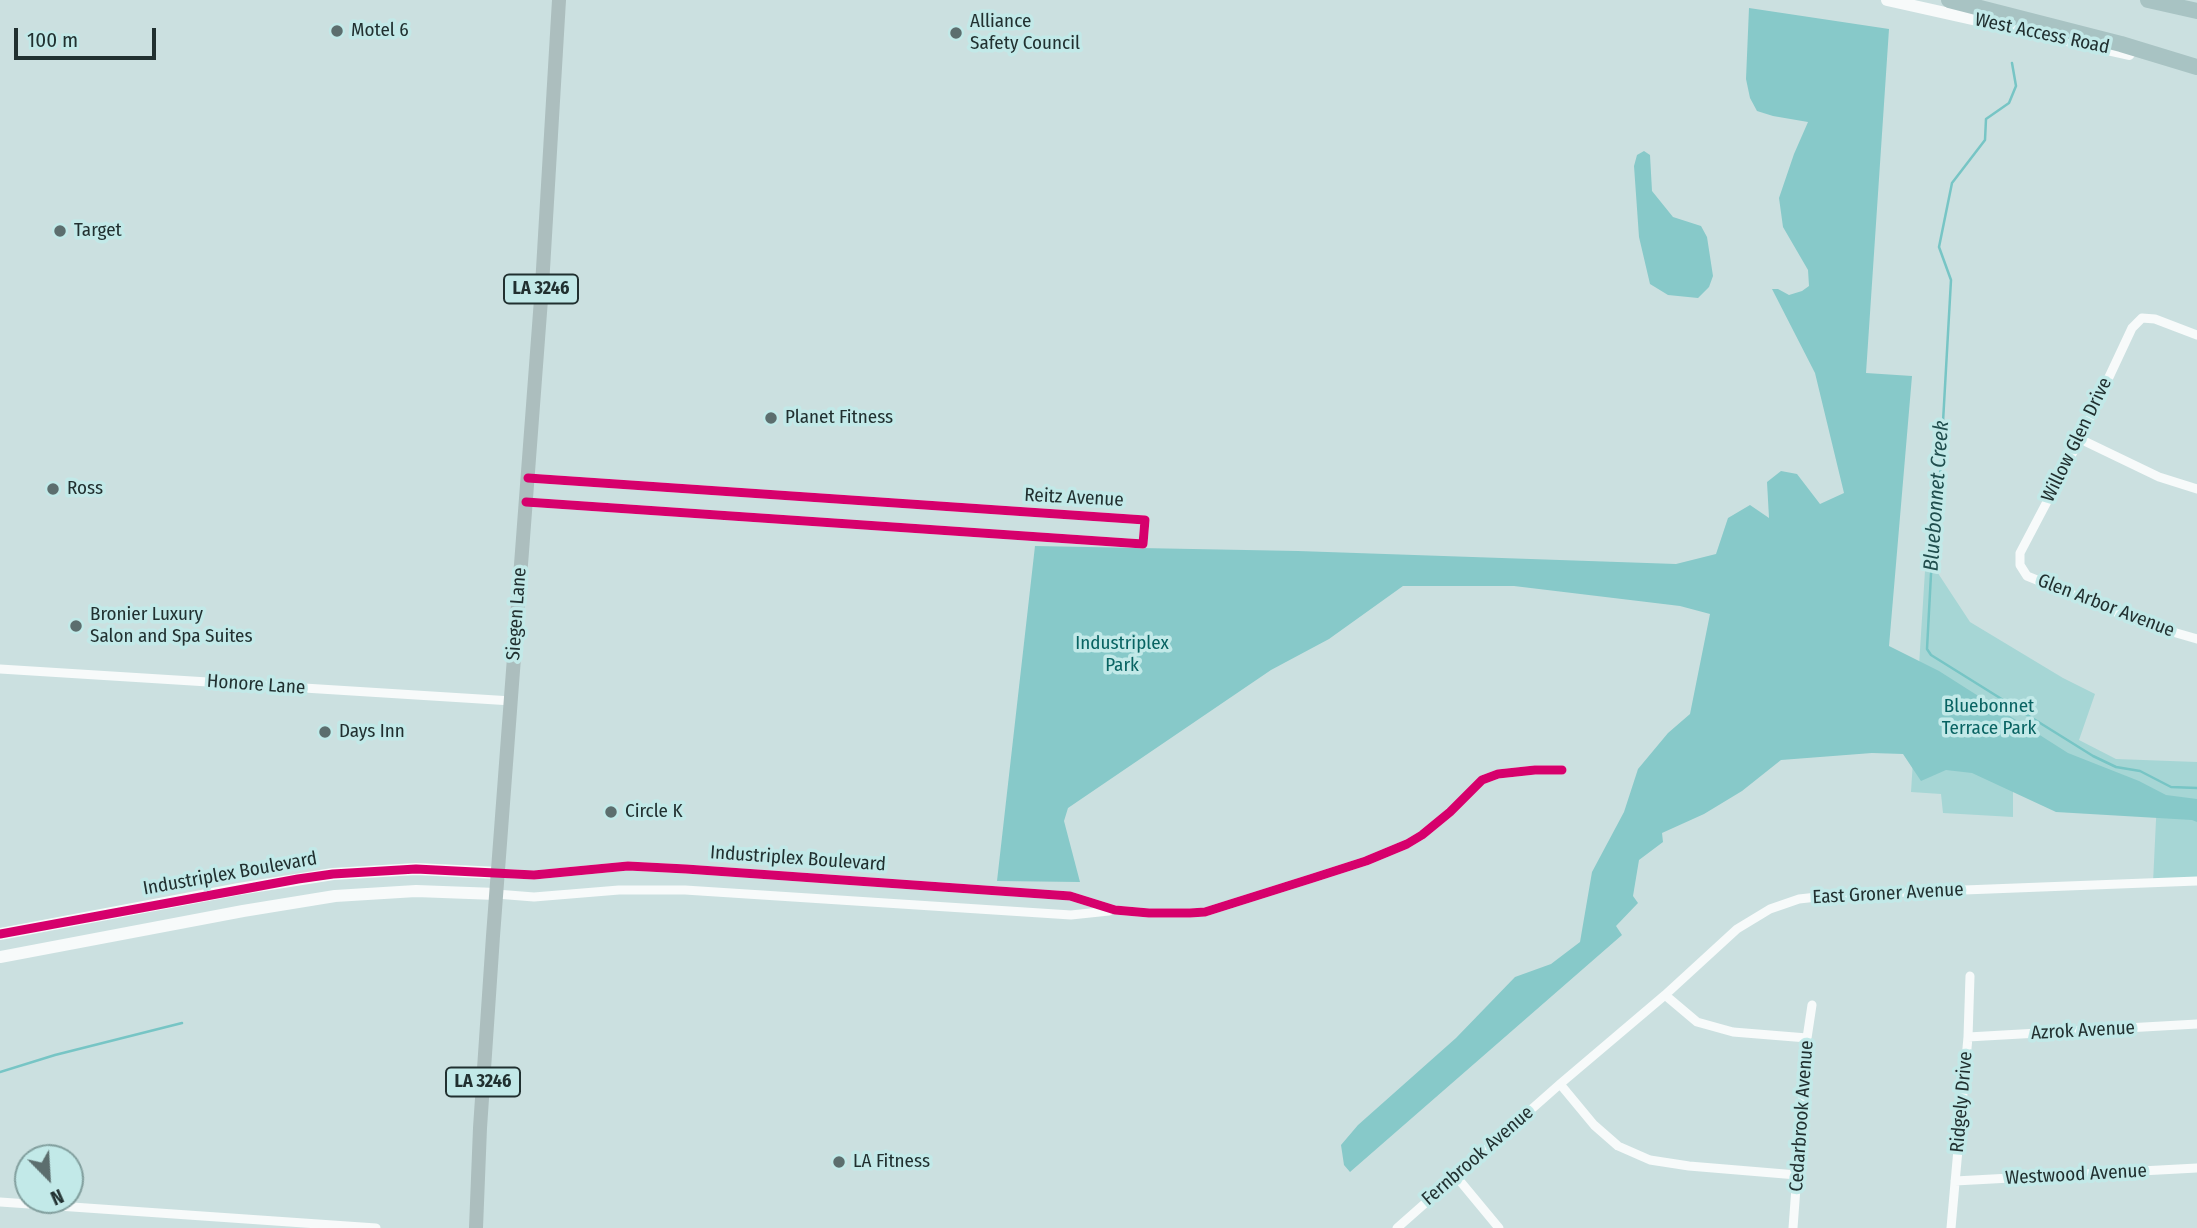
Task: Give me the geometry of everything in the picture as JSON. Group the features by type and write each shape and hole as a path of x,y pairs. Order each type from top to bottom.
{"highway":[{"path":"1950,0 2121,44 2197,68"},
{"path":"2148,0 2197,11"}],"main road":[{"name":"Siegen Lane","path":"476,1228 480,1128 528,478 559,0"}],"street":[{"name":"West Access Road","path":"1887,0 2197,68"},
{"name":"Willow Glen Drive","path":"2020,565 2020,553 2080,439 2132,328 2143,318 2155,319 2197,335"},
{"path":"2080,439 2159,477 2197,489"},
{"name":"Reitz Avenue","path":"526,502 1143,544 1145,520 528,478"},
{"name":"Glen Arbor Avenue","path":"2020,565 2027,576 2145,624 2197,639"},
{"name":"Honore Lane","path":"0,668 512,701"},
{"name":"Industriplex Boulevard","path":"0,957 335,896 416,891 534,897 620,890 685,890 1071,915 1115,910 1149,913 1205,912 1366,861 1407,844 1441,819 1482,780 1498,774 1562,770"},
{"name":"Industriplex Boulevard","path":"0,934 333,874 416,869 534,875 628,866 686,869 1070,896 1115,910"},
{"name":"East Groner Avenue","path":"1560,1084 1665,995 1737,929 1770,909 1799,899 1835,895 2197,881"},
{"name":"Ridgely Drive","path":"1951,1228 1968,1037 1970,976"},
{"path":"1665,995 1697,1022 1732,1031 1807,1038"},
{"name":"Cedarbrook Avenue","path":"1793,1228 1807,1038 1812,1005"},
{"name":"Azrok Avenue","path":"1968,1037 2197,1024"},
{"path":"1560,1084 1594,1125 1618,1146 1650,1160 1689,1167 1797,1175"},
{"name":"Fernbrook Avenue","path":"1397,1228 1560,1084"},
{"name":"Westwood Avenue","path":"1955,1181 2197,1168"},
{"path":"1455,1175 1499,1228"},
{"path":"0,1202 376,1228"}],"green space":[{"name":"Industriplex Park","path":"1749,8 1889,29 1866,373 1912,376 1889,646 1939,671 2068,753 2139,781 2166,795 2197,799 2197,822 2056,812 1972,773 1946,770 1921,781 1903,754 1872,753 1781,760 1742,791 1704,814 1662,833 1663,842 1639,860 1633,896 1638,903 1616,926 1622,935 1350,1172 1344,1165 1341,1145 1358,1125 1456,1038 1515,977 1551,964 1580,942 1592,872 1624,812 1638,769 1668,733 1690,714 1710,614 1680,606 1514,586 1403,586 1329,639 1271,670 1068,808 1064,821 1080,882 997,881 1035,546 1298,551 1676,564 1716,554 1728,518 1750,505 1769,518 1767,482 1781,471 1797,474 1820,504 1844,493 1815,373 1772,289 1789,295 1809,286 1808,270 1783,227 1779,198 1808,122 1757,111 1750,98 1746,79"},
{"path":"1644,151 1650,155 1652,191 1673,217 1701,226 1707,237 1713,276 1709,287 1698,298 1668,295 1650,284 1639,237 1634,166 1637,155"},
{"name":"Bluebonnet Terrace Park","path":"1926,555 1970,622 2063,678 2095,694 2079,740 2116,759 2197,762 2197,881 2153,883 2157,799 2013,787 2013,817 1943,813 1941,794 1911,792"}],"waterway":[{"name":"Bluebonnet Creek","path":"2012,63 2016,86 2009,103 1986,119 1985,140 1952,183 1939,247 1951,280 1927,649 1931,655 2093,756 2116,767 2140,771 2171,787 2197,788"},
{"path":"0,1072 55,1055 182,1023"}],"cycle path":[{"path":"526,502 1143,544 1145,520 528,478"},
{"path":"0,934 298,879 416,869 534,875 628,866 686,869 1070,896 1115,910 1149,913 1205,912 1366,861 1407,844 1450,812 1482,780 1498,774 1562,770"}],"place":[{"name":"Motel 6","path":"337,31"},
{"name":"Alliance Safety Council","path":"956,33"},
{"name":"Target","path":"60,231"},
{"name":"Planet Fitness","path":"771,418"},
{"name":"Ross","path":"53,489"},
{"name":"Bronier Luxury Salon and Spa Suites","path":"76,626"},
{"name":"Days Inn","path":"325,732"},
{"name":"Circle K","path":"611,812"},
{"name":"LA Fitness","path":"839,1162"}]}
